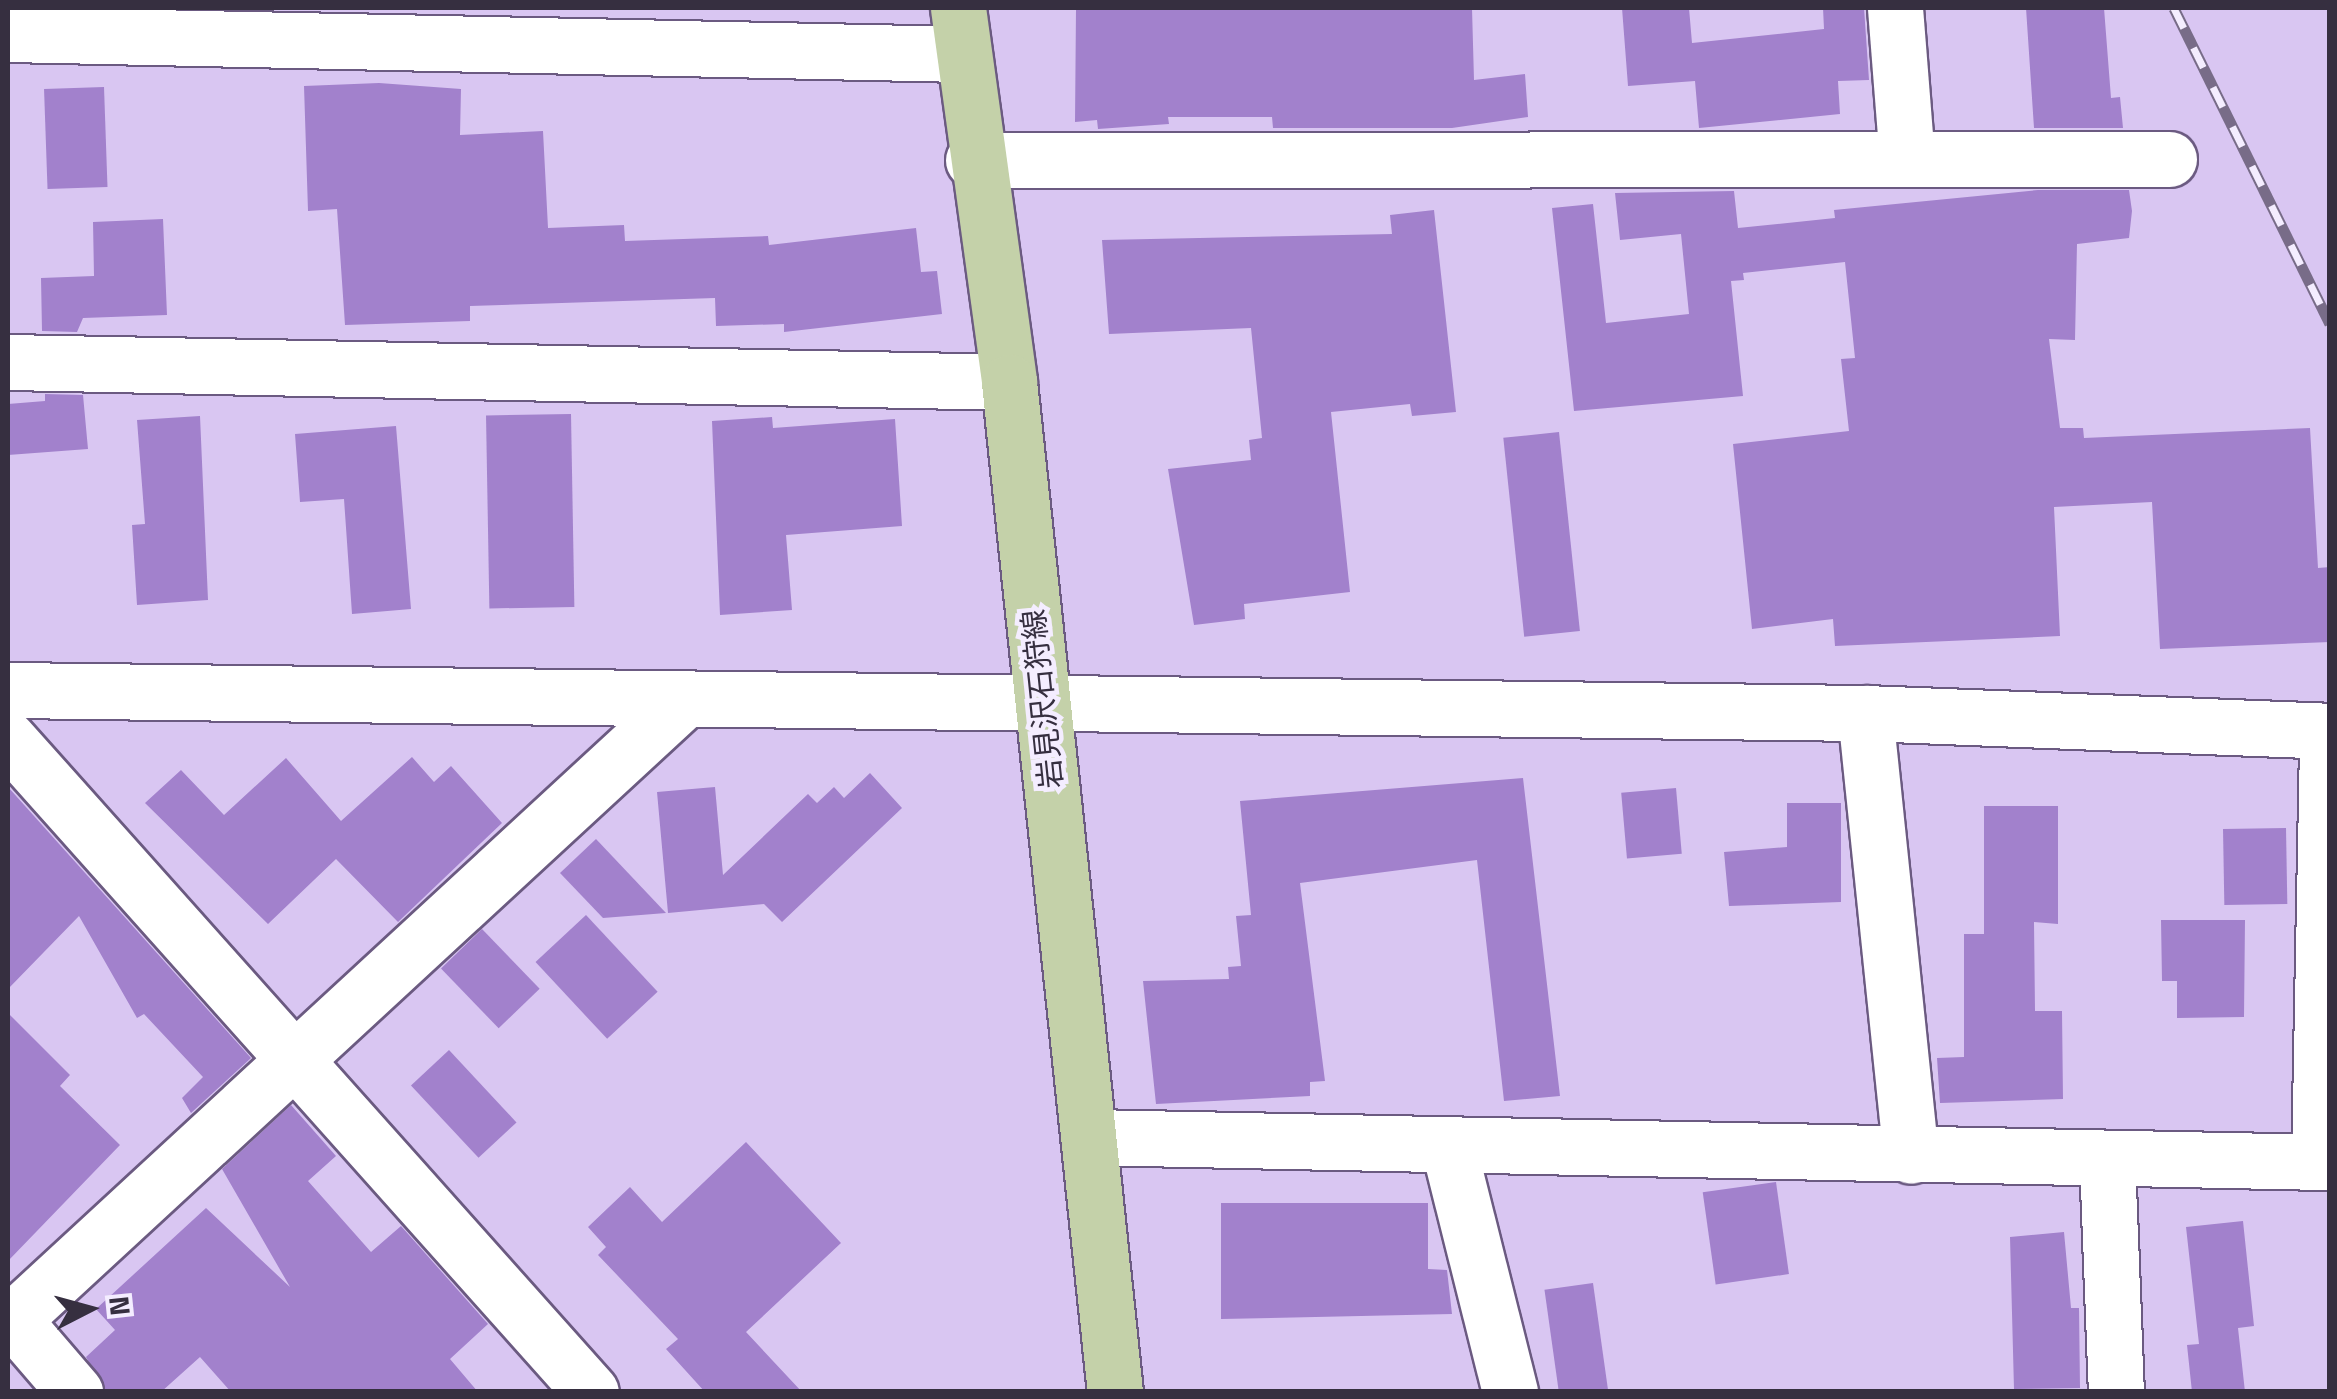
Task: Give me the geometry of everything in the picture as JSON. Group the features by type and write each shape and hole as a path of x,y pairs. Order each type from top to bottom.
{"main road":[{"name":"岩見沢石狩線","path":"961,31 974,160 1009,382 1115,1392"}],"street":[{"path":"1896,8 1907,159"},
{"path":"16,25 961,31"},
{"path":"974,160 2169,159"},
{"path":"8,362 1009,382"},
{"path":"8,690 1865,713 2328,731 2324,1162 1449,1149 1090,1137"},
{"path":"76,1392 9,1319 686,698"},
{"path":"1865,713 1911,1156"},
{"path":"8,739 297,1057 591,1392"},
{"path":"1449,1149 1510,1392"},
{"path":"2107,1160 2116,1392"}],"building":[{"path":"1076,8 1472,8 1474,80 1525,74 1528,117 1452,128 1273,128 1272,117 1168,117 1169,124 1098,129 1097,120 1075,122"},
{"path":"1622,8 1689,8 1692,43 1824,29 1823,8 1864,8 1869,80 1838,81 1840,114 1699,128 1695,81 1628,86"},
{"path":"2026,8 2104,8 2111,98 2120,97 2123,128 2034,128"},
{"path":"379,83 461,89 460,135 543,131 548,228 624,225 625,241 768,236 769,245 916,228 921,272 937,271 942,314 784,332 784,324 716,326 715,298 470,306 470,321 345,325 337,209 308,211 304,86"},
{"path":"104,87 107,187 48,189 44,89"},
{"path":"2038,190 2129,190 2132,211 2129,238 2077,244 2075,340 2049,339 2060,428 2083,428 2084,438 2310,428 2318,568 2330,567 2330,642 2160,649 2152,502 2054,507 2060,636 1835,646 1833,619 1752,629 1733,444 1849,431 1841,359 1855,358 1845,262 1743,273 1744,280 1731,281 1743,396 1574,411 1552,208 1593,204 1606,323 1689,314 1681,234 1620,240 1615,193 1734,191 1738,228 1835,218 1834,210"},
{"path":"1434,210 1456,412 1412,416 1410,404 1331,412 1350,592 1244,604 1245,619 1194,625 1168,469 1251,460 1249,440 1262,438 1251,328 1109,334 1102,240 1392,234 1390,215"},
{"path":"163,219 167,315 83,318 77,332 42,331 41,278 94,276 93,222"},
{"path":"45,394 83,395 88,449 8,455 8,404 45,401"},
{"path":"571,414 574,607 489,608 486,415"},
{"path":"200,416 208,600 137,605 132,525 145,524 137,420"},
{"path":"772,417 773,428 895,419 902,526 786,535 792,610 720,615 712,421"},
{"path":"396,426 411,609 352,614 344,499 300,502 295,434"},
{"path":"1559,432 1580,631 1524,637 1503,438"},
{"path":"412,757 434,782 451,766 502,823 398,922 336,859 268,924 145,803 181,770 224,815 286,758 341,821"},
{"path":"870,773 902,808 782,922 764,904 668,913 657,792 715,787 723,875 808,794 817,803 834,787 844,798"},
{"path":"1523,778 1560,1096 1504,1101 1477,860 1300,883 1325,1081 1310,1082 1310,1096 1156,1104 1143,981 1229,979 1228,967 1241,966 1236,916 1251,915 1240,801"},
{"path":"8,787 251,1058 191,1113 182,1098 203,1077 144,1014 137,1018 79,916 8,989"},
{"path":"1676,788 1682,854 1627,859 1621,793"},
{"path":"1787,803 1841,803 1841,902 1729,906 1724,852 1787,847"},
{"path":"1984,806 2058,806 2058,924 2034,922 2035,1011 2062,1011 2063,1099 1940,1103 1937,1058 1964,1057 1964,934 1984,934"},
{"path":"2286,828 2287,904 2224,905 2223,829"},
{"path":"596,839 666,913 603,918 560,873"},
{"path":"586,915 658,992 607,1039 536,962"},
{"path":"2161,920 2245,920 2244,1017 2177,1018 2177,981 2162,981"},
{"path":"482,929 540,989 499,1028 441,969"},
{"path":"8,1013 70,1075 60,1086 120,1145 8,1261"},
{"path":"449,1050 517,1122 478,1158 411,1085"},
{"path":"291,1105 336,1156 308,1181 371,1252 401,1226 488,1324 450,1359 478,1392 231,1392 200,1357 161,1392 105,1392 86,1357 115,1330 96,1309 206,1208 290,1287 222,1169"},
{"path":"746,1142 841,1243 746,1332 802,1392 705,1392 666,1349 678,1339 598,1255 606,1247 588,1227 630,1187 662,1222"},
{"path":"1776,1182 1789,1274 1716,1284 1703,1192"},
{"path":"1221,1203 1428,1203 1428,1269 1447,1270 1452,1314 1221,1319"},
{"path":"2243,1221 2254,1326 2238,1328 2245,1392 2192,1392 2187,1345 2199,1344 2186,1227"},
{"path":"2064,1232 2071,1308 2079,1308 2080,1388 2014,1389 2010,1237"},
{"path":"1593,1283 1608,1392 1559,1392 1544,1290"}],"railway":[{"path":"2174,8 2330,323"}]}
